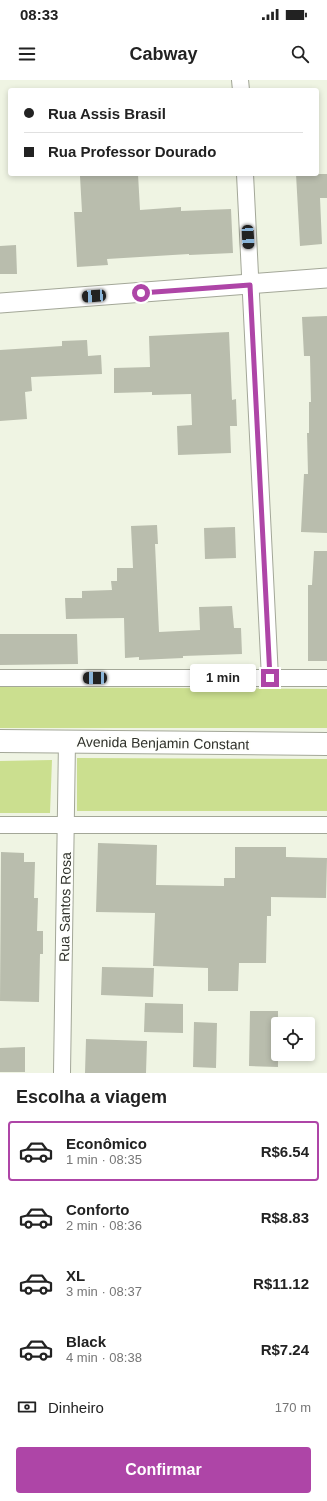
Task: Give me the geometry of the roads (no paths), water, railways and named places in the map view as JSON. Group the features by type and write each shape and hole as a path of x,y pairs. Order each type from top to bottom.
{"main road":[{"name":"Avenida Benjamin Constant","path":"0,741 327,744"}],"street":[{"path":"245,176 270,678"},
{"path":"0,303 327,278"},
{"path":"0,678 327,678"},
{"name":"Rua Santos Rosa","path":"62,1073 67,741"},
{"path":"0,825 327,825"}]}
